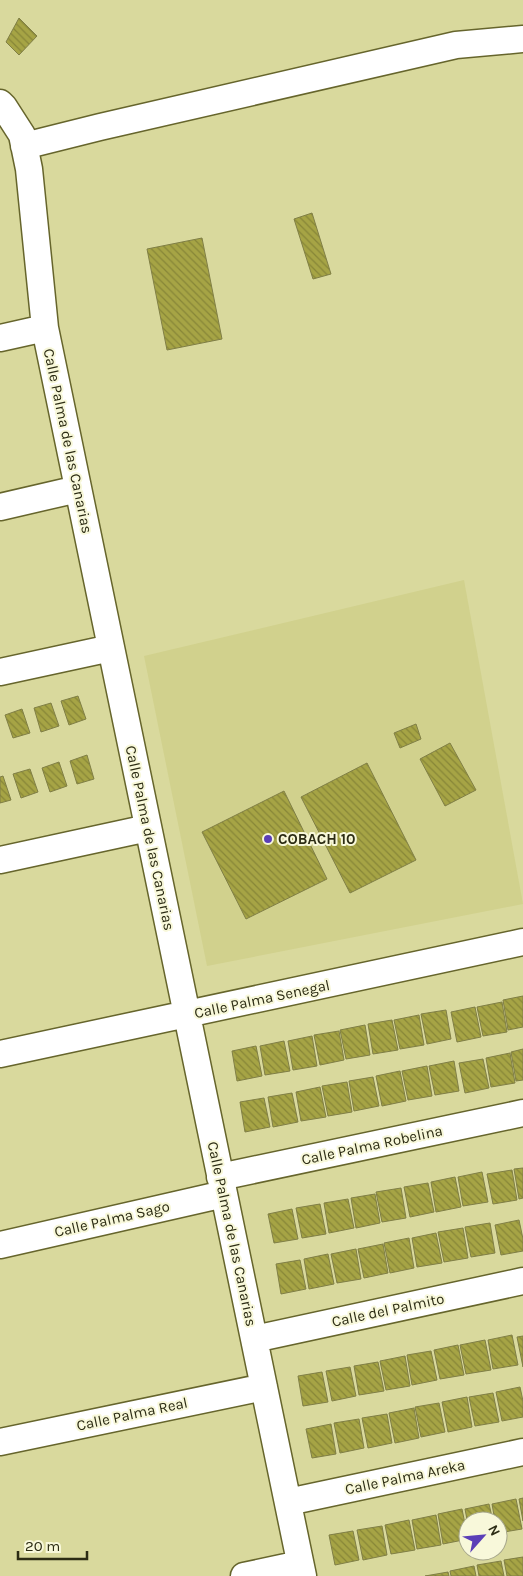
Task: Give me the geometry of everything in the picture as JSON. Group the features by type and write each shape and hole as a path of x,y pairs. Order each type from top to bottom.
{"street":[{"path":"24,146 456,45 523,39"},
{"name":"Calle Palma de las Canarias","path":"0,103 22,135 30,169 45,328 302,1570"},
{"path":"0,338 45,328"},
{"path":"0,507 78,489"},
{"path":"0,672 111,648"},
{"path":"0,860 148,828"},
{"name":"Calle Palma Senegal","path":"0,1054 523,942"},
{"name":"Calle Palma Robelina","path":"222,1186 523,1113"},
{"name":"Calle Palma Sago","path":"0,1245 222,1186"},
{"name":"Calle del Palmito","path":"254,1339 523,1280"},
{"name":"Calle Palma Real","path":"0,1442 264,1387"},
{"name":"Calle Palma Areka","path":"288,1502 523,1452"},
{"path":"244,1576 302,1570"}],"shaded area":[{"path":"464,580 523,904 207,966 144,656"}],"building":[{"path":"19,18 37,36 19,55 6,42"},
{"path":"312,213 331,274 313,279 294,219"},
{"path":"202,238 222,339 167,350 147,249"},
{"path":"78,696 86,719 69,725 61,701"},
{"path":"51,703 59,726 41,732 34,708"},
{"path":"22,709 30,733 13,738 5,715"},
{"path":"416,724 421,739 400,748 394,733"},
{"path":"450,743 476,790 445,806 420,759"},
{"path":"87,755 94,779 77,784 70,761"},
{"path":"59,762 67,786 50,792 42,768"},
{"path":"367,763 416,860 350,893 301,797"},
{"path":"30,769 38,792 21,798 13,774"},
{"path":"3,776 11,800 0,803 0,777"},
{"name":"COBACH 10","path":"284,791 327,879 246,919 202,832"},
{"path":"523,996 523,1027 508,1030 503,1000"},
{"path":"502,1002 507,1032 483,1036 477,1007"},
{"path":"475,1007 481,1037 457,1042 451,1012"},
{"path":"446,1010 451,1039 427,1044 421,1014"},
{"path":"419,1015 424,1045 400,1049 394,1020"},
{"path":"392,1020 398,1050 373,1054 368,1024"},
{"path":"365,1025 370,1055 346,1059 340,1030"},
{"path":"339,1031 344,1060 320,1065 314,1035"},
{"path":"312,1036 317,1066 293,1070 288,1041"},
{"path":"284,1041 290,1071 265,1075 260,1046"},
{"path":"256,1046 262,1076 237,1081 232,1051"},
{"path":"523,1049 523,1080 516,1081 511,1052"},
{"path":"510,1053 515,1083 491,1087 486,1058"},
{"path":"483,1059 489,1088 465,1093 459,1063"},
{"path":"454,1061 459,1091 435,1095 429,1066"},
{"path":"427,1066 432,1096 408,1100 402,1071"},
{"path":"400,1071 406,1101 382,1106 376,1076"},
{"path":"373,1077 379,1106 354,1111 349,1081"},
{"path":"347,1082 352,1112 328,1116 322,1086"},
{"path":"320,1087 326,1117 301,1121 296,1092"},
{"path":"292,1093 298,1122 273,1127 268,1097"},
{"path":"264,1098 270,1127 245,1132 240,1102"},
{"path":"523,1168 523,1198 519,1199 514,1169"},
{"path":"512,1170 517,1200 493,1204 487,1174"},
{"path":"482,1172 488,1202 463,1206 458,1177"},
{"path":"455,1177 461,1207 436,1212 431,1182"},
{"path":"428,1183 434,1212 410,1217 404,1187"},
{"path":"401,1188 406,1218 382,1222 376,1192"},
{"path":"375,1194 380,1223 356,1228 351,1198"},
{"path":"348,1199 354,1228 329,1233 324,1203"},
{"path":"320,1204 326,1234 302,1238 296,1208"},
{"path":"292,1209 298,1239 274,1243 268,1214"},
{"path":"519,1220 523,1239 523,1251 501,1255 495,1225"},
{"path":"490,1223 495,1253 471,1257 465,1227"},
{"path":"463,1228 468,1258 444,1262 438,1232"},
{"path":"436,1233 442,1263 417,1267 412,1238"},
{"path":"409,1238 414,1268 390,1273 384,1243"},
{"path":"383,1244 388,1273 364,1278 358,1249"},
{"path":"356,1249 361,1279 337,1283 331,1254"},
{"path":"328,1254 334,1284 309,1289 304,1259"},
{"path":"300,1260 306,1289 281,1294 276,1264"},
{"path":"512,1335 518,1365 493,1369 488,1340"},
{"path":"523,1336 523,1367 517,1337"},
{"path":"485,1340 491,1370 466,1374 460,1345"},
{"path":"458,1345 464,1375 440,1379 434,1350"},
{"path":"431,1351 437,1380 412,1385 407,1355"},
{"path":"405,1356 410,1386 386,1390 380,1361"},
{"path":"378,1362 384,1391 359,1395 354,1366"},
{"path":"350,1367 356,1396 332,1401 326,1371"},
{"path":"322,1372 328,1402 303,1406 298,1376"},
{"path":"520,1387 523,1401 523,1417 502,1421 496,1392"},
{"path":"493,1393 499,1422 475,1426 469,1397"},
{"path":"467,1397 472,1427 448,1432 442,1402"},
{"path":"439,1403 445,1432 421,1437 415,1407"},
{"path":"414,1408 419,1438 395,1443 389,1413"},
{"path":"387,1414 392,1443 368,1448 362,1418"},
{"path":"359,1419 364,1448 340,1453 334,1423"},
{"path":"331,1424 336,1454 312,1458 306,1429"},
{"path":"523,1498 523,1521 519,1499"},
{"path":"516,1499 522,1529 508,1531 508,1511 493,1511 492,1504"},
{"path":"489,1504 491,1511 465,1511 465,1509"},
{"path":"462,1509 462,1511 458,1511 458,1541 443,1544 438,1514"},
{"path":"436,1515 441,1545 417,1549 412,1520"},
{"path":"409,1520 415,1550 391,1554 385,1525"},
{"path":"382,1526 387,1555 363,1560 357,1530"},
{"path":"353,1531 359,1560 335,1565 329,1535"},
{"path":"523,1557 523,1576 507,1576 504,1561"},
{"path":"501,1561 504,1576 479,1576 477,1565"},
{"path":"474,1566 476,1576 451,1576 450,1571"},
{"path":"448,1572 449,1576 425,1576"}],"place":[{"name":"COBACH 10","path":"268,839"}]}
